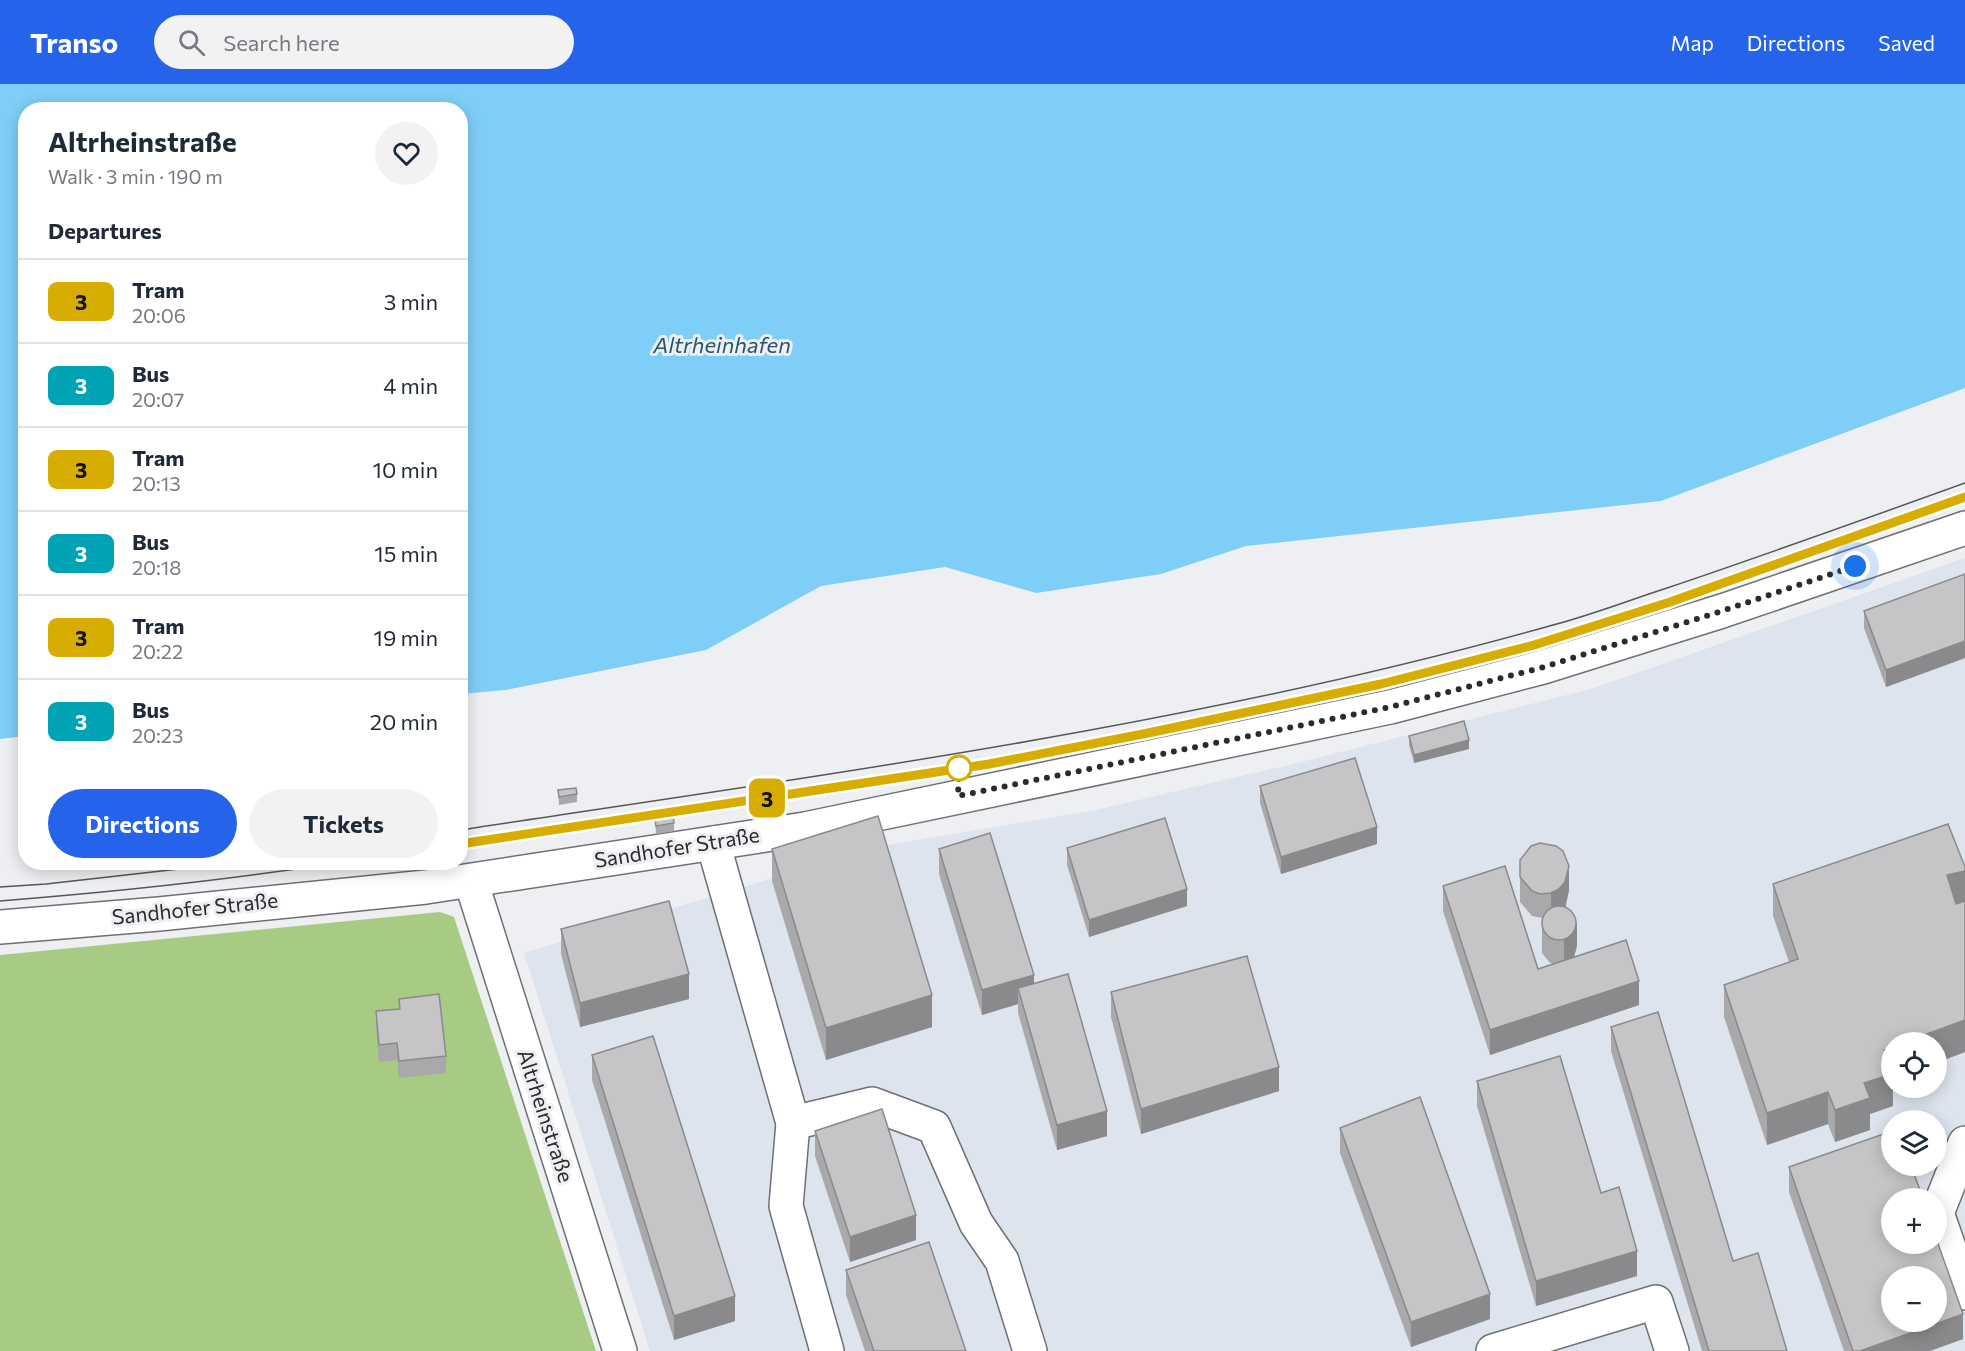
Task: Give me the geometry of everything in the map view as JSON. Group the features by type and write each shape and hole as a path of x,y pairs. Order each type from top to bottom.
{"street":[{"name":"Sandhofer Straße","path":"0,927 159,914 425,874 471,881 805,829 1390,707 1544,667 1722,611 1965,528"},
{"path":"713,843 794,1123 786,1206 827,1351"},
{"name":"Altrheinstraße","path":"471,881 620,1351"},
{"path":"794,1123 872,1104 934,1127 976,1223 1002,1261 1030,1351"},
{"path":"1965,1143 1937,1213 1965,1293"},
{"path":"1509,1349 1656,1302 1671,1351"}],"shaded area":[{"path":"1965,558 1965,1351 650,1351 524,953 876,847 1096,810 1301,762 1591,689"}],"green space":[{"path":"440,912 454,917 596,1351 0,1351 0,955"}],"water":[{"name":"Altrheinhafen","path":"0,84 1965,84 1965,388 1661,501 1246,546 1161,574 1036,593 945,567 821,586 706,650 505,690 468,693 468,102 18,102 18,737 0,739"}],"building":[{"path":"1965,574 1965,641 1886,670 1864,611"},
{"path":"1464,721 1469,740 1414,755 1409,736"},
{"path":"1355,758 1377,827 1281,857 1260,786"},
{"path":"576,788 577,794 559,797 558,790"},
{"path":"673,816 674,823 656,826 655,819"},
{"path":"878,816 932,995 826,1028 772,849"},
{"path":"1165,818 1187,889 1089,920 1067,848"},
{"path":"1948,824 1965,867 1965,871 1947,875 1956,904 1965,901 1965,1020 1932,1032 1881,1032 1881,1078 1864,1083 1870,1098 1835,1110 1828,1092 1767,1113 1724,985 1798,959 1773,884"},
{"path":"990,833 1034,975 982,990 939,849"},
{"path":"1540,843 1556,846 1563,851 1569,866 1565,882 1551,893 1540,894 1532,891 1520,877 1520,860 1531,846"},
{"path":"1505,866 1538,969 1626,940 1639,981 1490,1030 1443,886"},
{"path":"669,901 689,974 580,1003 561,929"},
{"path":"1559,906 1571,911 1576,923 1571,935 1559,940 1547,935 1542,923 1547,911"},
{"path":"1247,956 1279,1067 1141,1109 1111,992"},
{"path":"1068,974 1107,1111 1057,1125 1018,988"},
{"path":"439,994 446,1056 399,1061 397,1043 379,1045 376,1011 400,1009 399,999"},
{"path":"1658,1012 1733,1261 1758,1253 1787,1351 1709,1351 1611,1027"},
{"path":"653,1036 735,1296 674,1316 592,1055"},
{"path":"1560,1056 1601,1193 1619,1187 1637,1251 1536,1281 1477,1081"},
{"path":"1420,1097 1490,1294 1411,1322 1340,1128"},
{"path":"882,1109 916,1215 850,1237 815,1131"},
{"path":"1881,1135 1881,1176 1915,1176 1919,1188 1881,1188 1881,1254 1942,1254 1946,1266 1881,1266 1881,1332 1913,1332 1860,1351 1853,1351 1789,1167"},
{"path":"929,1242 966,1351 874,1351 846,1270"},
{"path":"1947,1269 1963,1314 1947,1320"}],"tram line":[{"path":"468,829 1010,744 1283,692 1419,661 1581,617 1965,483"},
{"path":"468,843 989,764 1127,738 1381,684 1535,645 1670,602 1965,497"},
{"name":"3","path":"468,843 989,764 1381,684 1534,645 1670,602 1965,497"},
{"path":"0,887 170,870"},
{"path":"0,901 172,885 286,870"}],"route":[{"path":"959,768 958,796 1390,707 1544,667 1855,566"}]}
